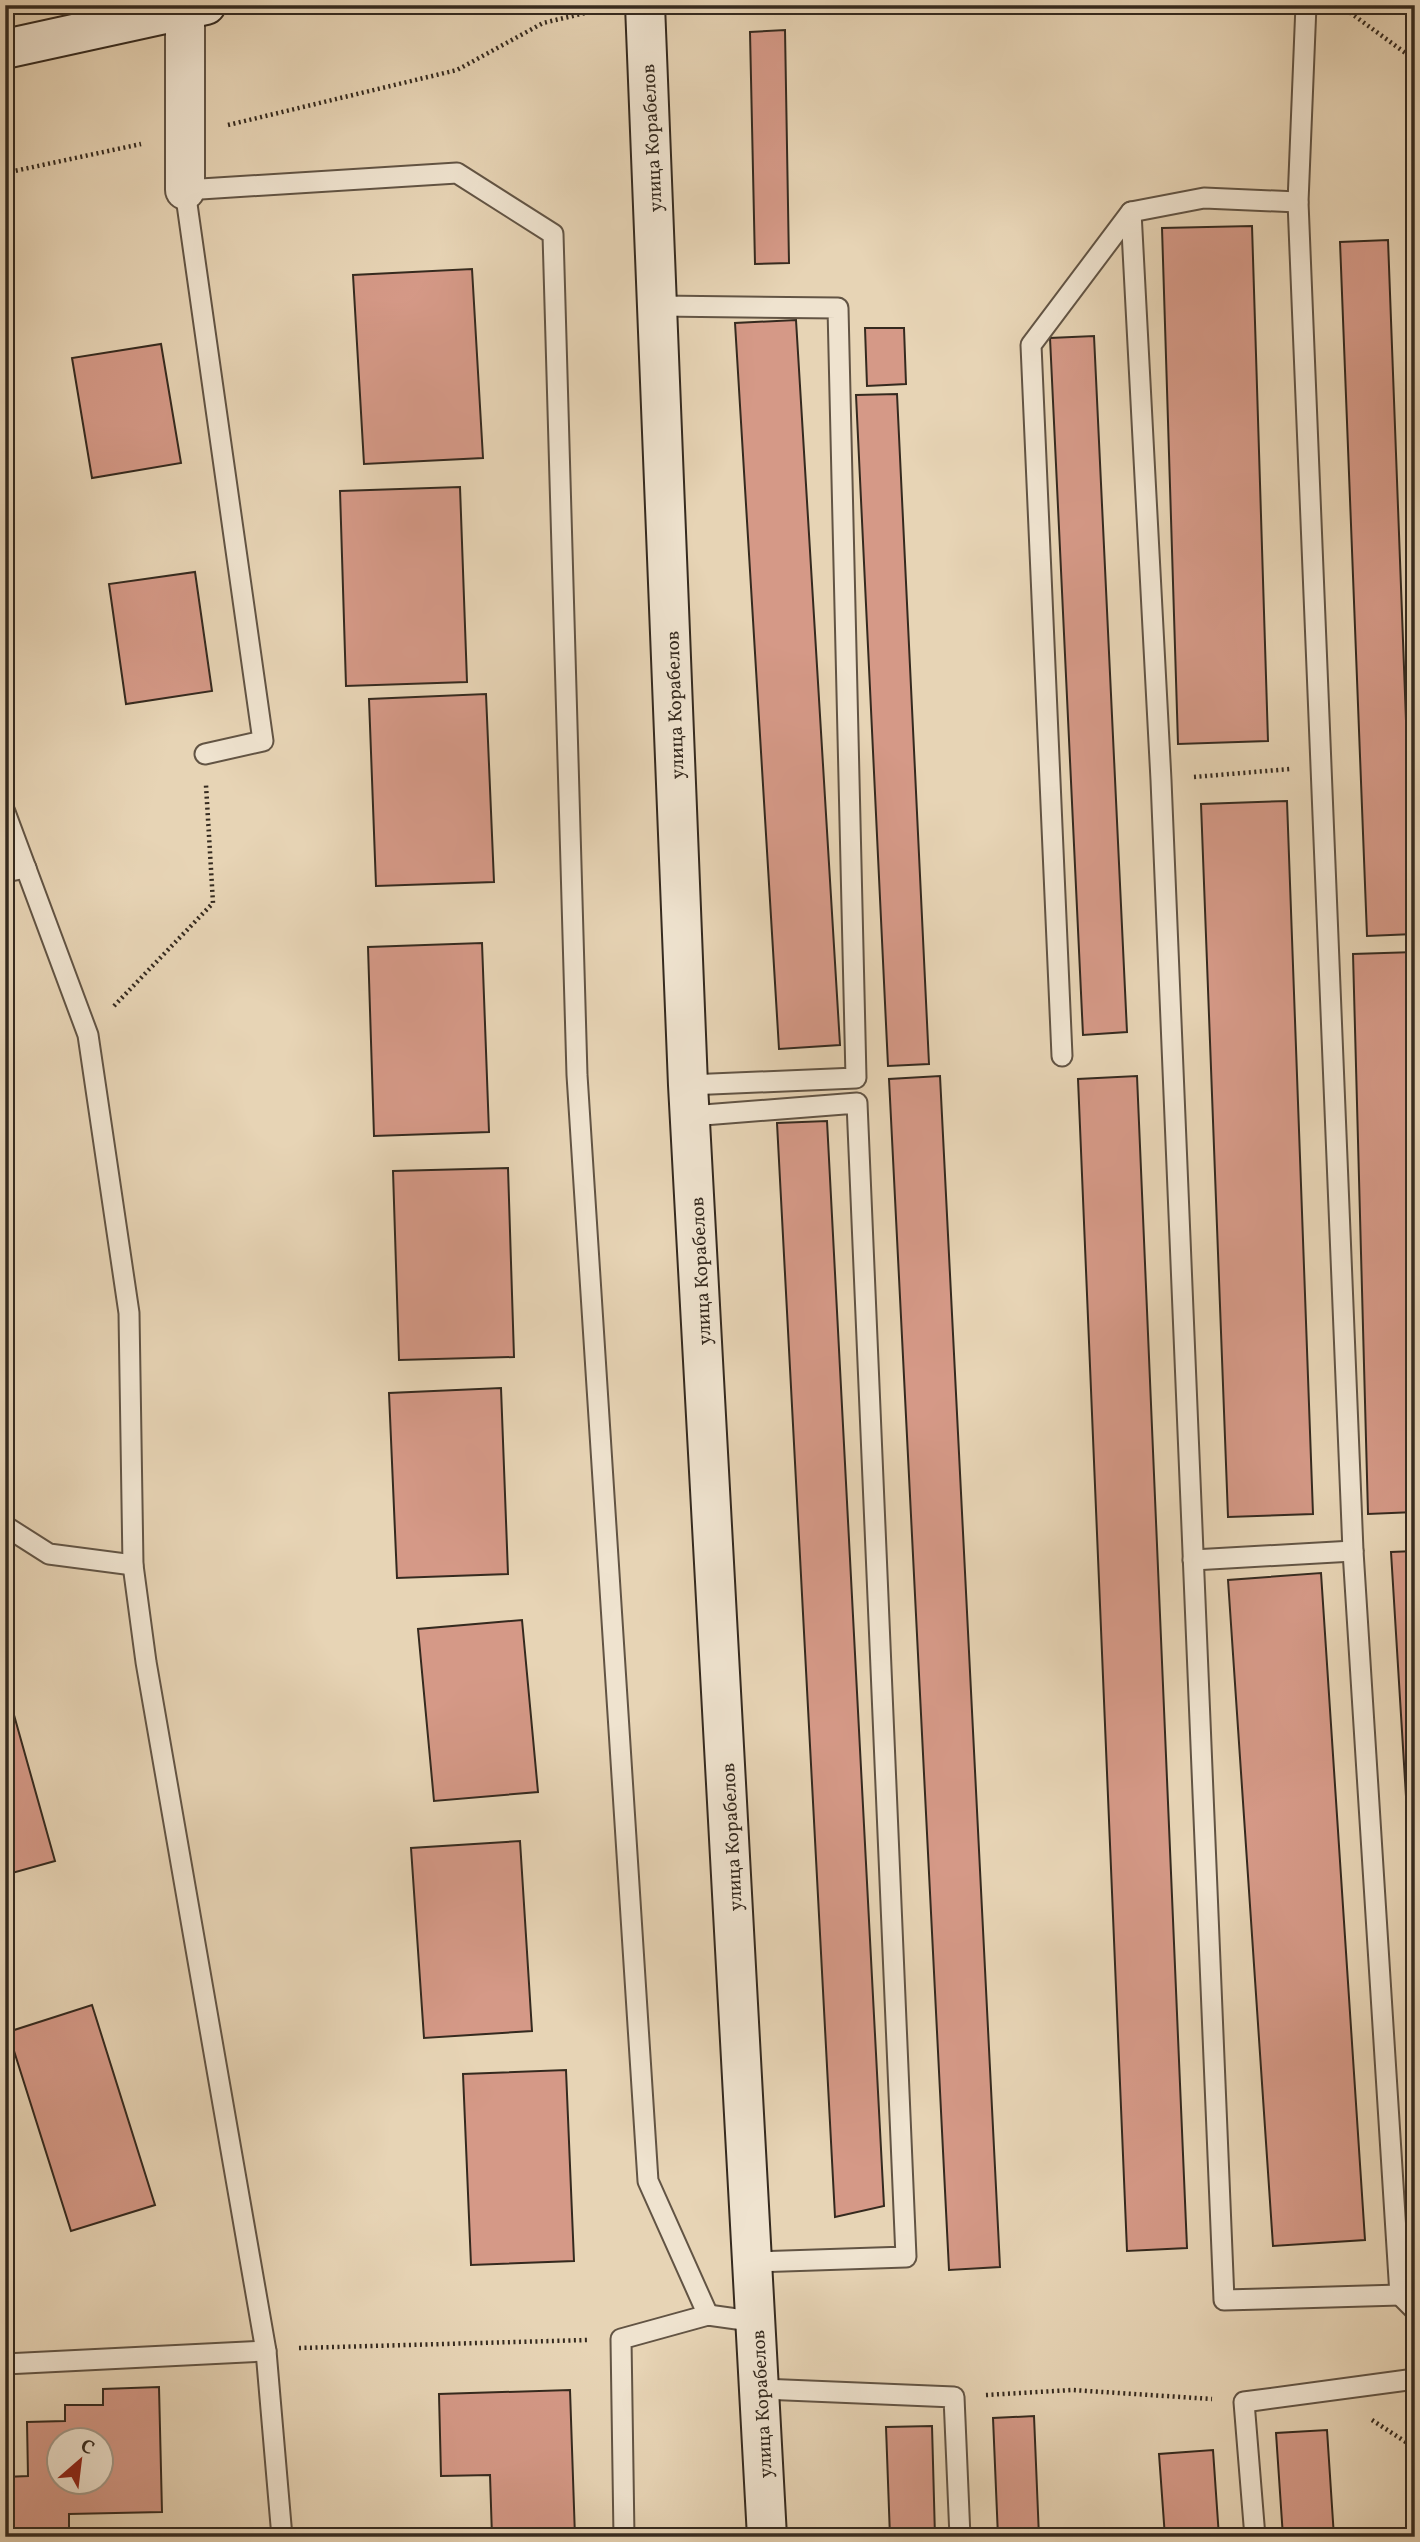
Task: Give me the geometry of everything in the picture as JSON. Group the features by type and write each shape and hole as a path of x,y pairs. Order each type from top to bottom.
{"street":[{"name":"улица Корабелов","path":"645,5 690,1101 758,2322 767,2537"},
{"path":"5,49 195,8 185,135 185,190"}],"lane":[{"path":"1306,5 1298,202 1353,1551 1400,2294 1415,2310"},
{"path":"205,754 263,741 185,190 457,173 553,234 577,1075 648,2181 708,2315"},
{"path":"1062,1056 1031,345 1131,212 1204,198 1298,202"},
{"path":"1131,212 1161,780 1224,2300 1400,2294"},
{"path":"659,306 838,309 856,1078 690,1101"},
{"path":"5,812 88,1035 129,1313 133,1565 149,1675 266,2351 282,2537"},
{"path":"5,872 26,868"},
{"path":"690,1101 857,1103 906,2257 754,2262"},
{"path":"5,1526 49,1554 133,1565"},
{"path":"1193,1560 1353,1551"},
{"path":"624,2537 621,2339 708,2315 758,2322"},
{"path":"5,2364 266,2351"},
{"path":"1255,2537 1244,2402 1415,2379"},
{"path":"761,2389 954,2397 960,2537"}],"path":[{"path":"1340,5 1415,60"},
{"path":"5,173 185,135 457,70 543,23 604,8"},
{"path":"88,1035 213,903 205,754"},
{"path":"1161,780 1321,767"},
{"path":"266,2351 621,2339"},
{"path":"954,2397 1072,2390 1244,2402"}],"building":[{"path":"785,30 789,263 755,264 750,32"},
{"path":"1252,226 1268,741 1178,744 1162,228"},
{"path":"1388,240 1414,934 1367,936 1340,242"},
{"path":"472,269 483,458 364,464 353,275"},
{"path":"796,320 840,1045 779,1049 735,323"},
{"path":"865,328 904,328 906,384 867,386"},
{"path":"1094,336 1127,1032 1083,1035 1050,338"},
{"path":"161,344 181,463 92,478 72,358"},
{"path":"897,394 929,1064 888,1066 856,395"},
{"path":"460,487 467,682 346,686 340,491"},
{"path":"195,572 212,691 126,704 109,584"},
{"path":"486,694 494,882 376,886 369,699"},
{"path":"1287,801 1313,1514 1228,1517 1201,804"},
{"path":"482,943 489,1132 374,1136 368,947"},
{"path":"1415,952 1415,1512 1368,1514 1353,954"},
{"path":"940,1076 1000,2267 949,2270 889,1079"},
{"path":"1137,1076 1187,2248 1127,2251 1078,1079"},
{"path":"827,1121 884,2206 835,2217 777,1123"},
{"path":"508,1168 514,1357 399,1360 393,1171"},
{"path":"501,1388 508,1574 397,1578 389,1393"},
{"path":"1415,1551 1415,1943 1391,1552"},
{"path":"1321,1573 1365,2240 1273,2246 1228,1580"},
{"path":"522,1620 538,1792 434,1801 418,1629"},
{"path":"5,1683 55,1861 5,1875"},
{"path":"520,1841 532,2031 424,2038 411,1848"},
{"path":"92,2005 155,2205 71,2231 8,2032"},
{"path":"566,2070 574,2261 471,2265 463,2074"},
{"path":"159,2387 162,2512 69,2514 69,2537 5,2537 5,2477 28,2476 27,2422 65,2421 65,2405 103,2405 103,2389"},
{"path":"570,2390 575,2537 492,2537 490,2475 441,2476 439,2394"},
{"path":"1034,2416 1039,2537 998,2537 993,2418"},
{"path":"932,2426 935,2537 890,2537 886,2427"},
{"path":"1327,2430 1334,2537 1283,2537 1276,2433"},
{"path":"1213,2450 1219,2537 1165,2537 1159,2454"}]}
